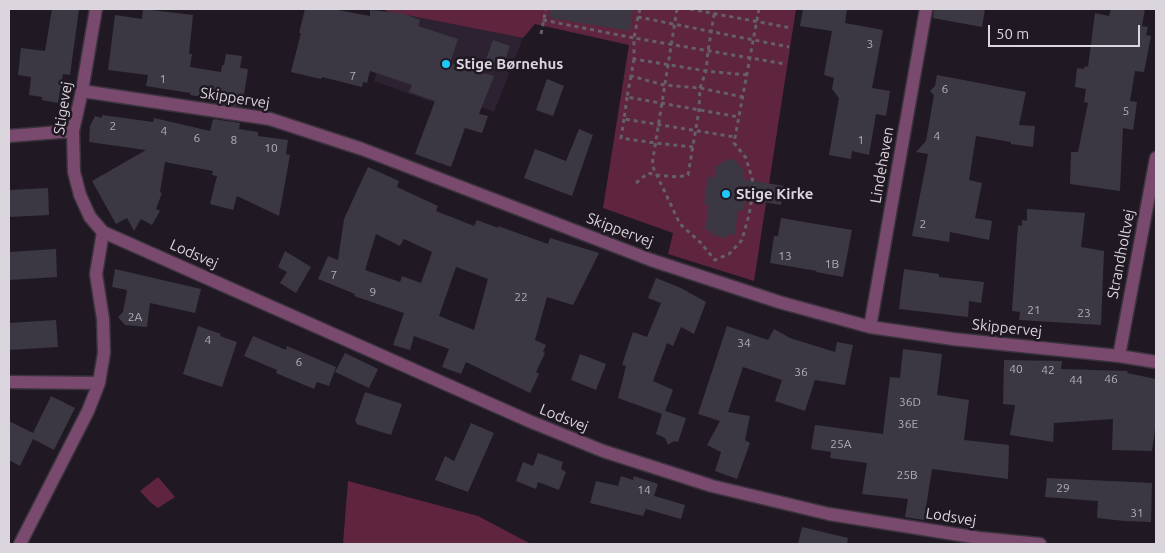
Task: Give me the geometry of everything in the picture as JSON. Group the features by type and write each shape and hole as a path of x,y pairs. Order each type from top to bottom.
{"street":[{"name":"Stigevej","path":"96,9 73,131 74,172 80,195 90,218 103,232"},
{"name":"Lindehaven","path":"870,327 926,9"},
{"name":"Skippervej","path":"82,91 270,119 362,148 651,260 779,302 870,327 953,339 1119,356 1156,362"},
{"path":"9,136 73,131"},
{"name":"Strandholtvej","path":"1119,356 1156,158"},
{"path":"20,544 88,411 99,383 104,352 103,319 96,274 103,232"},
{"name":"Lodsvej","path":"103,232 529,421 612,454 712,486 829,514 979,538 1040,544"},
{"path":"9,382 99,383"}],"path":[{"path":"541,34 546,9"},
{"path":"640,9 634,38 634,59 621,138 693,147"},
{"path":"677,9 652,165 680,224 716,260 729,254 742,240 753,193 754,185 746,158 734,143 759,9"},
{"path":"690,9 791,28"},
{"path":"636,183 648,173 656,176 678,177 688,175 699,110 700,88 706,71 715,9"},
{"path":"638,18 789,47"},
{"path":"544,20 671,45 785,64"},
{"path":"634,59 706,71 747,74"},
{"path":"630,76 664,85 700,88 742,97"},
{"path":"627,97 739,117"},
{"path":"624,119 735,136"}],"shaded area":[{"path":"386,9 796,9 754,281 668,254 673,233 603,208 629,45 535,24 523,38 386,11"},
{"name":"Stige Børnehus","path":"386,11 523,38 494,112 442,92 438,104 374,81 381,59"},
{"path":"158,477 175,497 158,508 140,491"},
{"path":"348,481 478,516 531,544 343,544"}],"building":[{"path":"52,9 79,9 70,75 63,74 58,103 42,100 42,97 29,95 31,77 18,75 21,48 45,51"},
{"path":"143,9 193,15 189,54 192,54 190,67 221,72 226,54 242,56 240,68 248,69 242,107 216,103 217,99 190,95 190,93 146,86 148,75 108,70 115,15 142,19"},
{"path":"305,9 333,9 370,16 370,10 401,13 420,20 418,26 458,39 450,63 494,76 479,114 488,116 482,133 465,128 451,167 415,154 435,101 409,92 412,85 370,71 367,83 363,82 362,87 322,77 321,79 291,72"},
{"path":"550,9 633,9 630,31 550,18"},
{"path":"803,9 847,9 845,23 883,30 872,88 890,91 886,116 876,114 869,155 852,151 851,159 829,155 839,98 832,89 834,78 824,75 832,31 800,26"},
{"path":"934,9 985,9 982,27 933,18"},
{"path":"1111,9 1145,9 1142,26 1148,27 1146,35 1151,36 1144,72 1135,71 1130,101 1137,102 1133,130 1123,128 1120,191 1070,184 1071,152 1078,152 1088,103 1084,102 1086,89 1075,87 1077,68 1084,69 1085,66 1088,67 1095,13 1109,16"},
{"path":"493,40 510,46 501,71 484,65"},
{"path":"937,75 1026,92 1019,125 1035,126 1033,147 976,136 969,180 982,183 975,218 992,221 989,240 950,232 949,242 912,236 928,154 916,152 926,141 934,95 930,91 935,86"},
{"path":"547,79 564,86 553,116 536,110"},
{"path":"102,115 153,122 154,118 210,131 213,119 240,123 239,129 258,132 258,136 288,140 286,154 290,155 279,216 237,196 233,210 210,204 217,176 212,175 213,171 165,162 160,192 162,193 156,209 160,211 152,225 141,219 134,231 127,218 116,224 92,181 146,150 89,142 90,126 95,116 102,118"},
{"path":"579,129 593,135 572,196 524,178 535,149 566,161"},
{"name":"Stige Kirke","path":"729,159 735,160 744,170 743,179 784,186 781,205 745,199 744,211 738,210 735,235 727,234 727,238 711,235 712,231 705,230 709,205 704,204 708,177 714,178 716,166"},
{"path":"368,167 399,181 397,187 438,206 436,211 474,226 477,220 548,244 550,238 599,253 573,305 547,297 535,340 546,345 543,352 545,353 536,372 539,374 530,393 466,362 461,374 442,367 449,349 414,336 410,350 393,345 404,313 354,296 355,294 318,279 328,256 338,260 344,219","holes":["376,234 400,246 404,239 432,252 421,283 402,276 400,282 365,270","456,267 488,279 474,330 439,316"]},
{"path":"48,188 49,215 9,217 9,190"},
{"path":"1027,209 1085,213 1081,247 1104,251 1101,325 1019,320 1020,312 1012,311 1018,225 1022,226 1022,220 1027,221"},
{"path":"781,218 852,230 843,277 770,263 774,236 778,236"},
{"path":"56,249 57,277 9,280 9,252"},
{"path":"285,251 311,267 296,293 280,283 287,272 278,267"},
{"path":"115,269 201,289 195,313 150,303 147,327 125,325 118,317 123,312 127,290 112,287"},
{"path":"904,269 939,274 939,277 984,282 981,303 969,301 968,317 899,309"},
{"path":"656,278 681,288 706,302 694,334 681,327 673,346 667,343 653,381 673,390 665,411 686,418 678,442 674,441 668,445 665,438 656,434 662,414 618,398 626,366 622,365 633,332 647,337 661,303 648,298"},
{"path":"56,320 58,347 9,350 9,323"},
{"path":"198,326 237,342 222,387 183,374"},
{"path":"727,326 768,340 774,329 790,338 835,352 837,342 853,345 845,385 815,380 805,411 775,401 782,380 743,367 728,412 750,416 745,440 750,443 737,479 715,471 721,452 707,445 720,421 698,414"},
{"path":"253,336 286,350 287,346 336,367 329,386 317,382 314,389 276,373 277,370 244,356"},
{"path":"903,349 942,354 937,395 969,400 964,440 1009,445 1008,479 932,469 924,520 905,517 908,499 862,494 867,463 830,458 831,452 811,449 815,425 883,434 890,377 900,378"},
{"path":"345,353 378,369 369,388 335,372"},
{"path":"580,354 606,364 596,390 571,380"},
{"path":"1004,360 1062,361 1061,369 1128,371 1127,373 1156,379 1156,421 1152,451 1112,450 1113,419 1054,423 1053,442 1010,435 1015,405 1003,404"},
{"path":"365,392 402,404 391,435 356,424 357,422 355,421"},
{"path":"51,396 75,408 54,450 33,439 20,466 9,460 9,421 33,433"},
{"path":"471,423 494,433 468,492 435,480 445,456 454,461"},
{"path":"538,453 563,462 561,469 566,472 559,490 538,482 536,489 516,481 523,462 533,466"},
{"path":"621,476 633,480 634,476 658,484 654,496 685,505 681,519 646,509 643,516 590,503 596,481 618,486"},
{"path":"1047,478 1152,483 1151,522 1097,518 1098,501 1045,497"},
{"path":"802,527 848,538 847,544 798,544"}],"place":[{"name":"Stige Børnehus","path":"446,64"},
{"name":"Stige Kirke","path":"726,194"}]}
